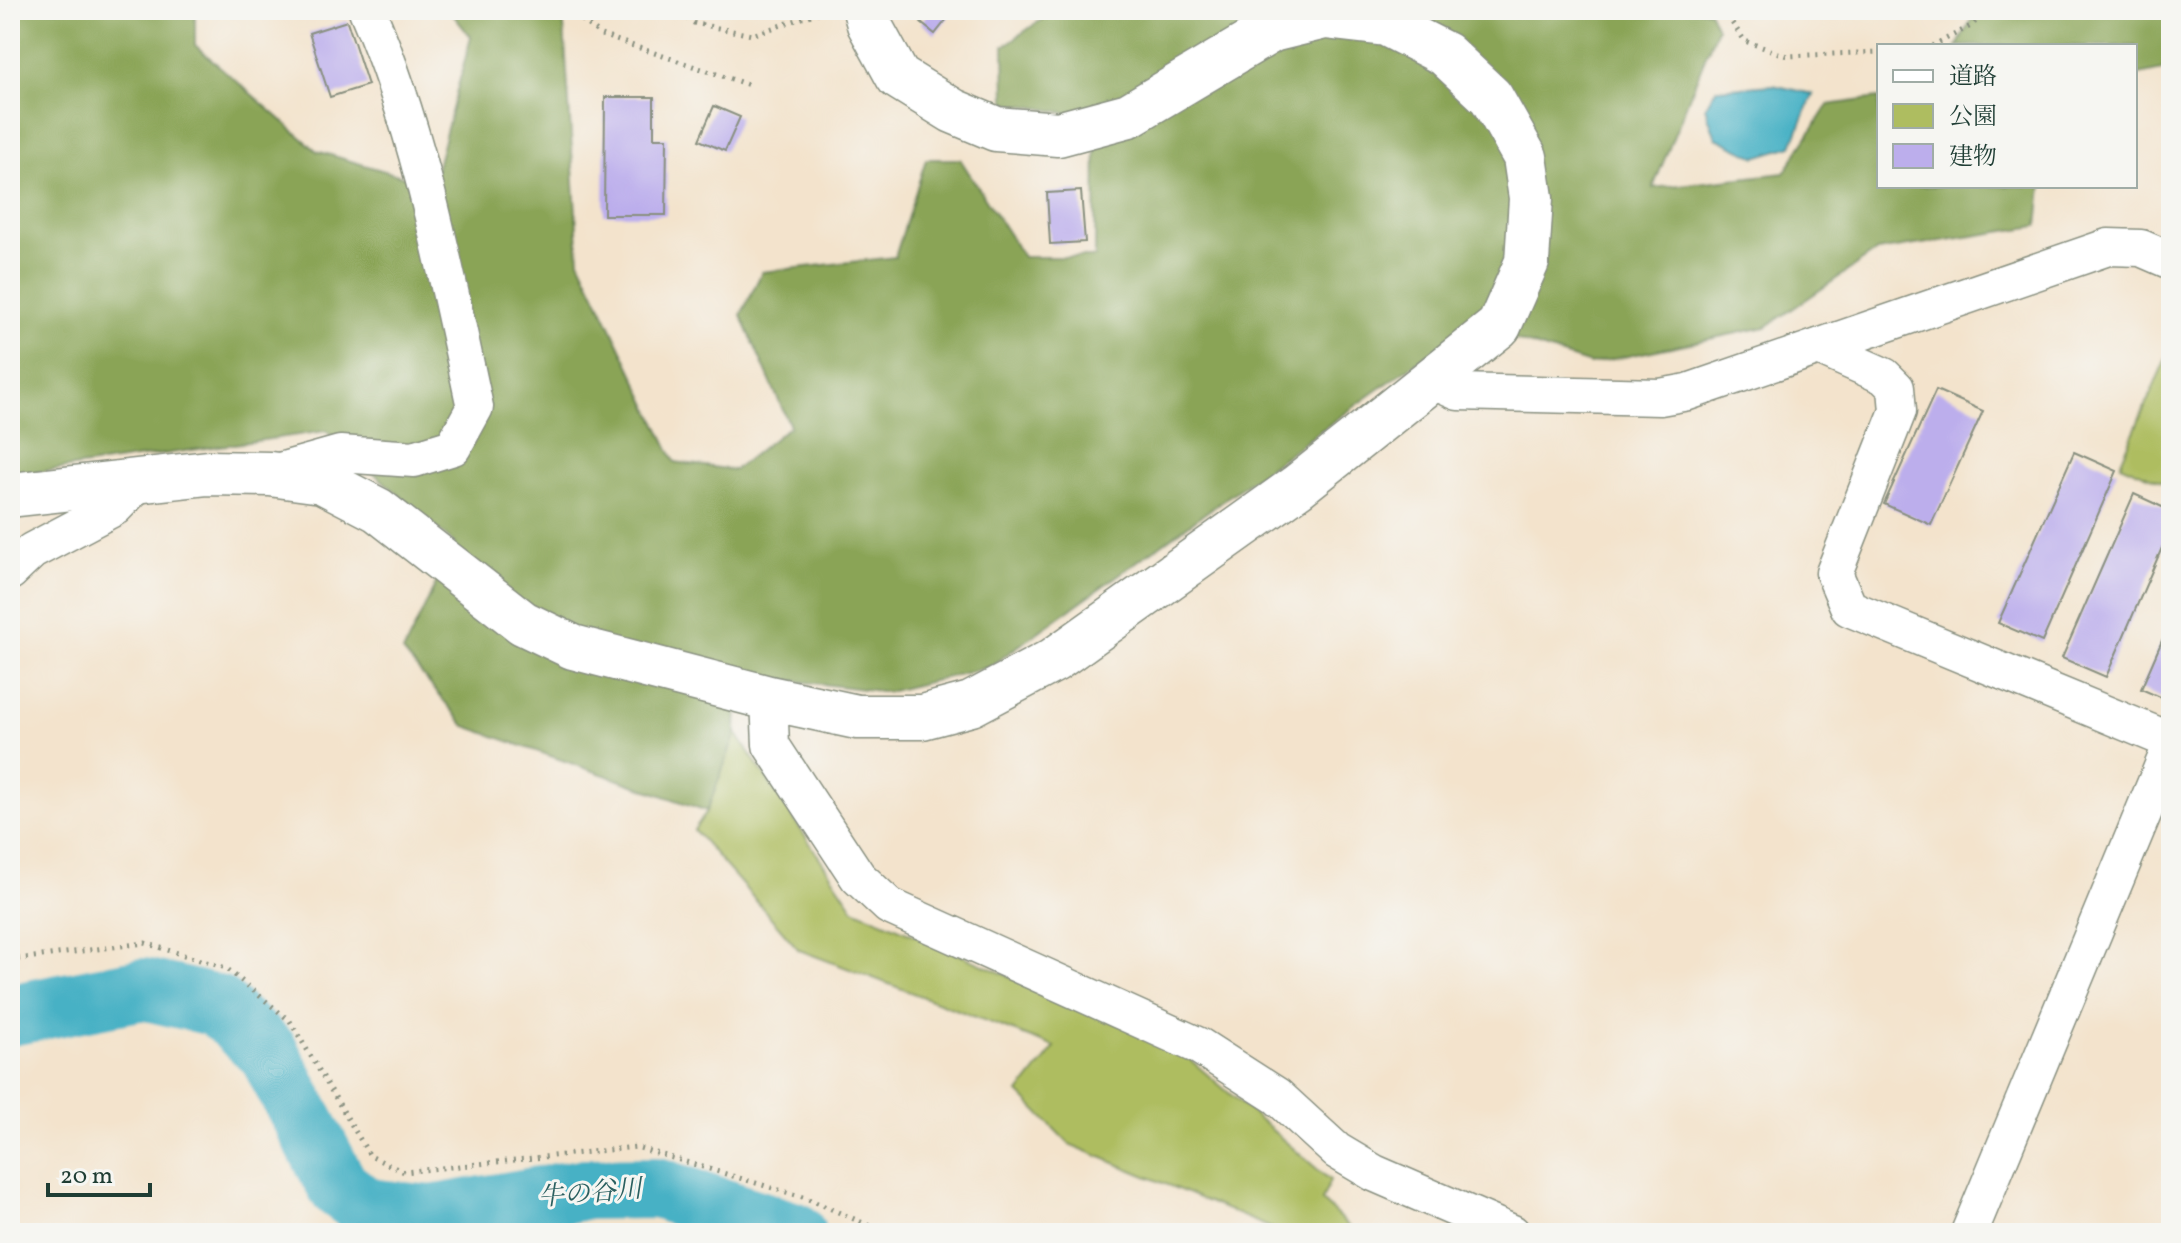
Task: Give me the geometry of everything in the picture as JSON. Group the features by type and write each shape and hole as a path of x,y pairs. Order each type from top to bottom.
{"street":[{"path":"270,474 340,454 414,459 453,447 475,407 438,239 389,61 367,10"},
{"path":"10,495 143,478 270,474 322,481 378,510 523,623 573,647 769,698 857,717 922,717 971,704 1054,660 1298,486 1499,326 1527,262 1531,198 1525,157 1491,97 1445,54 1386,24 1325,17 1272,30 1129,115 1058,134 996,129 953,111 898,77 869,24 865,10"},
{"path":"1433,381 1458,392 1660,397 1688,392 2108,247 2141,248 2171,261"},
{"path":"1819,347 1884,376 1896,388 1898,411 1834,573 1849,608 2171,743 1969,1233"},
{"path":"10,572 32,551 115,507 143,478"},
{"path":"769,698 771,745 858,877 889,906 1199,1046 1277,1096 1337,1151 1374,1173 1512,1233"}],"path":[{"path":"570,10 601,35 752,86"},
{"path":"673,10 694,23 752,35 826,10"},
{"path":"1723,10 1745,41 1787,56 1877,52"},
{"path":"1936,44 1971,26 1987,10"},
{"path":"10,960 145,943 226,968 290,1021 370,1156 404,1172 636,1147 806,1198 886,1233"}],"green space":[{"path":"10,10 195,10 195,45 317,151 432,185 471,37 449,10 563,10 579,260 675,462 734,470 790,426 741,315 762,272 895,257 926,159 960,159 1023,257 1095,257 1096,118 1005,102 1004,46 1055,10 1709,10 1717,28 1653,188 1784,173 1828,105 1877,98 1877,188 2042,188 2038,226 1877,251 1766,327 1590,364 1469,325 989,667 888,692 738,674 736,733 707,811 465,726 403,652 455,544 326,431 10,476"},
{"path":"1977,10 2171,10 2171,68 2137,76 2137,44 1958,44"},
{"path":"2171,347 2171,486 2120,464"},
{"path":"736,733 854,909 1179,1050 1330,1180 1322,1201 1356,1233 1283,1233 1069,1144 1019,1093 1055,1047 799,950 694,830 707,811"}],"water":[{"path":"1773,85 1813,94 1792,146 1756,157 1716,138 1705,107 1716,89"}],"building":[{"path":"930,10 954,10 935,34 921,23"},
{"path":"347,21 368,85 330,97 309,33"},
{"path":"605,97 654,97 654,138 667,138 666,215 604,215"},
{"path":"714,106 740,117 725,151 699,140"},
{"path":"1081,191 1085,242 1050,244 1047,193"},
{"path":"1936,390 1983,411 1931,525 1884,504"},
{"path":"2074,452 2117,471 2042,642 1998,623"},
{"path":"2134,494 2171,511 2171,527 2106,677 2062,658"},
{"path":"2171,620 2171,702 2141,689"}],"waterway":[{"name":"牛の谷川","path":"10,1015 143,989 217,1006 268,1052 339,1188 368,1209 431,1216 586,1189 657,1188 795,1233"}]}
